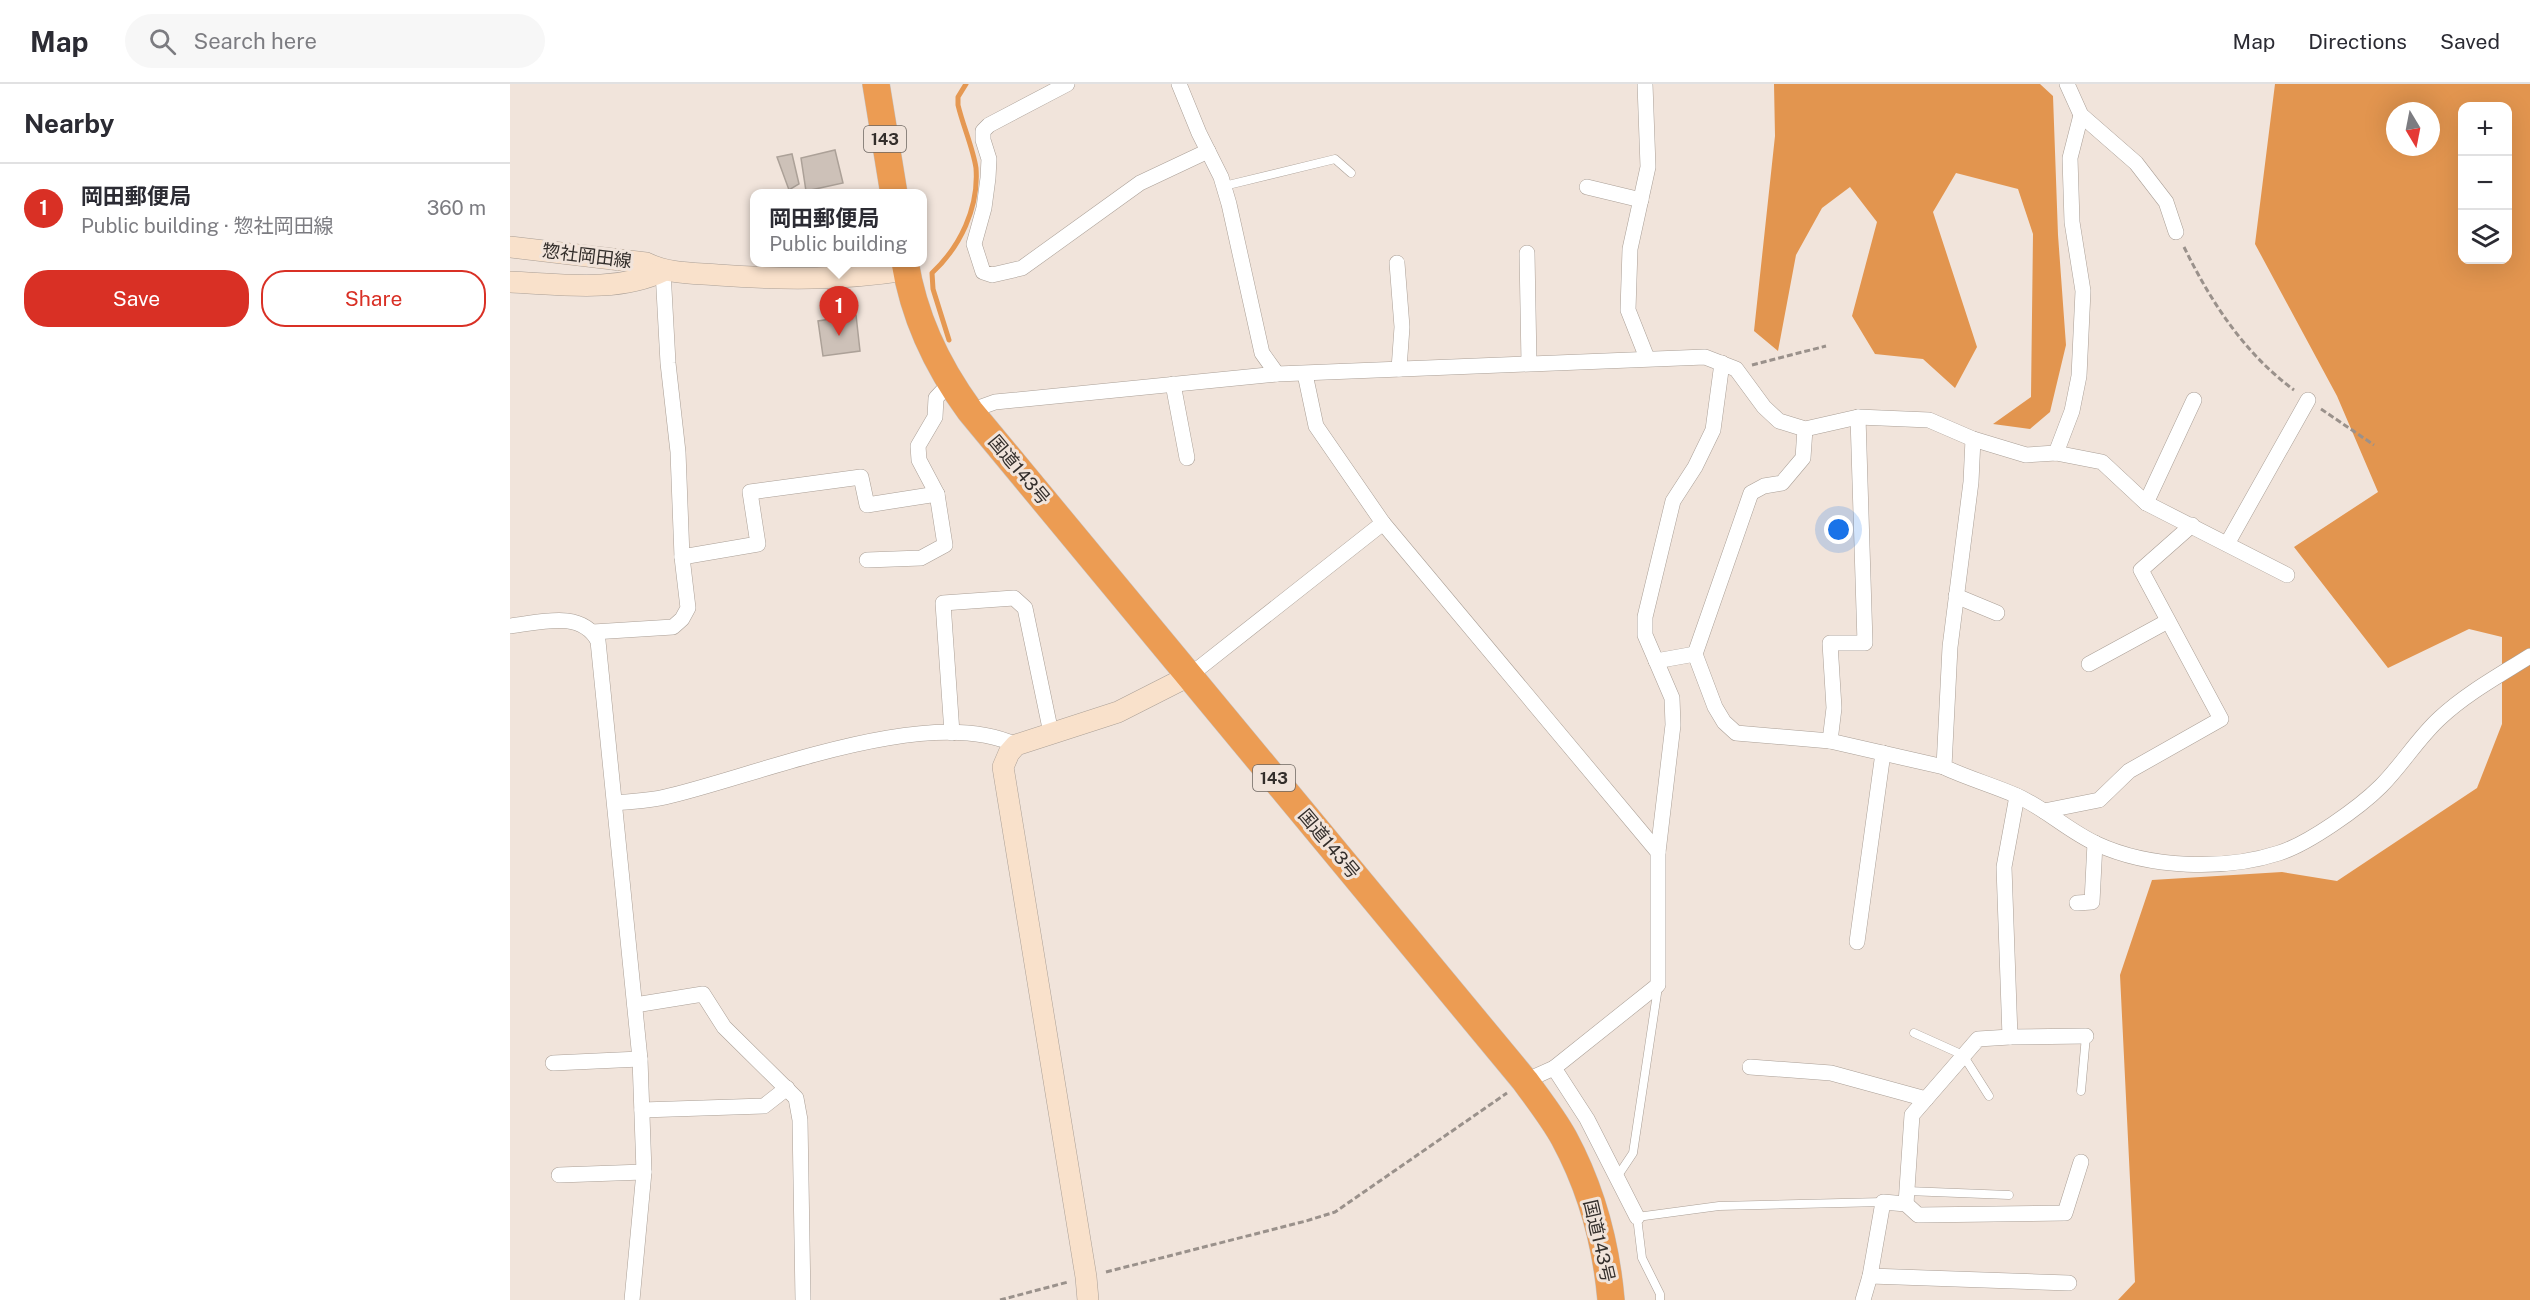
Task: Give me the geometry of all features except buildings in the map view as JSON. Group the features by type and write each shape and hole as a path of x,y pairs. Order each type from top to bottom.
{"highway":[{"name":"143","path":"876,84 893,189"},
{"name":"国道143号","path":"906,267 917,311 928,342 950,383 970,411 1525,1081 1563,1136 1582,1172 1602,1242 1611,1300"}],"street":[{"path":"1067,84 989,125 983,131 983,140 989,159 988,178 984,208 974,244 983,272 992,275 1022,268 1140,183 1208,152"},
{"path":"1179,84 1224,186 1262,353 1277,374"},
{"path":"1645,84 1648,167 1630,249 1628,310 1647,358"},
{"path":"2067,84 2082,115 2136,163 2166,202 2176,232"},
{"path":"2056,453 2072,411 2079,376 2083,291 2072,222 2070,159 2082,115"},
{"path":"1587,187 1641,200"},
{"name":"惣社岡田線","path":"510,247 645,263 663,271 814,280 857,277 902,267"},
{"path":"1527,253 1529,363"},
{"path":"1397,263 1402,327 1399,369"},
{"path":"593,632 673,627 682,619 688,608 682,557 678,452 668,363 663,271"},
{"name":"惣社岡田線","path":"510,282 590,285 633,281 663,271"},
{"path":"970,411 995,402 1277,374 1706,357 1729,366 1779,421 1805,429 1858,417 1929,420 1973,439 2025,455 2056,453 2102,462 2146,503 2287,575"},
{"path":"1525,1081 1554,1068 1659,986 1658,852 1673,725 1672,698 1644,635 1645,617 1673,501 1695,467 1713,429 1729,366"},
{"path":"1305,374 1316,426 1383,523 1658,852"},
{"path":"867,560 921,558 945,545 937,494 919,460 918,446 935,417 936,398 950,383"},
{"path":"1173,384 1187,458"},
{"path":"2146,503 2194,400"},
{"path":"2227,544 2308,400"},
{"path":"1830,741 1834,708 1830,643 1865,642 1858,417"},
{"path":"1805,429 1803,458 1782,483 1764,486 1751,493 1695,654 1715,707 1724,722 1736,733 1830,741 1944,767 2017,796 2096,843 2133,858 2176,863 2234,863 2280,853 2354,808 2380,787 2439,718 2475,691 2530,656"},
{"path":"1944,767 1950,647 1971,482 1973,439"},
{"path":"682,557 758,544 750,492 861,477 867,505 937,494"},
{"path":"1088,1300 1003,767 1009,753 1016,745 1118,712 1189,676 1383,523"},
{"path":"2044,811 2099,800 2129,771 2221,719 2141,570 2192,525"},
{"path":"1956,596 1997,613"},
{"path":"952,733 943,603 1014,598 1025,608 1051,733"},
{"path":"510,626 572,620 593,632 598,641 640,1059 644,1172 632,1300"},
{"path":"2089,664 2168,621"},
{"path":"1656,661 1695,654"},
{"path":"615,803 663,798 816,754 900,736 952,733 997,736 1016,745"},
{"path":"1857,942 1883,753"},
{"path":"2010,1037 2004,867 2017,796"},
{"path":"2077,903 2092,902 2096,843"},
{"path":"635,1005 702,994 724,1027 796,1098 800,1120 803,1300"},
{"path":"2081,1162 2065,1213 1918,1215 1907,1197 1912,1115 1978,1039 2086,1036"},
{"path":"553,1063 640,1059"},
{"path":"1750,1067 1831,1073 1926,1099"},
{"path":"1554,1068 1587,1119 1637,1217"},
{"path":"642,1110 764,1106 787,1088"},
{"path":"559,1175 644,1172"},
{"path":"1863,1300 1870,1276 1883,1202 1907,1197"},
{"path":"1870,1276 2069,1283"}],"lane":[{"path":"1224,186 1335,159 1352,172"},
{"path":"1617,1177 1633,1153 1659,986"},
{"path":"1914,1033 1964,1055 1989,1096"},
{"path":"2080,1090 2086,1036"},
{"path":"1907,1197 2009,1195"},
{"path":"1660,1300 1660,1294 1642,1258 1637,1217 1719,1206 1883,1202"}],"path":[{"path":"2176,232 2196,272 2228,325"},
{"path":"1729,366 1826,346"},
{"path":"1000,1300 1335,1212 1525,1081"}],"shaded area":[{"path":"1774,84 2040,84 2053,96 2058,235 2066,345 2050,412 2030,429 1993,424 2031,397 2033,234 2018,189 1956,173 1933,212 1977,347 1955,388 1923,359 1875,354 1852,316 1877,222 1850,187 1822,208 1796,255 1778,351 1754,331 1775,136"},
{"path":"2275,84 2530,84 2530,1300 2118,1300 2135,1282 2120,975 2152,880 2282,872 2337,881 2477,788 2502,724 2502,637 2469,629 2388,668 2294,547 2378,492 2337,396 2255,244"}],"waterway":[{"path":"949,340 933,289 932,273 959,239 966,226 974,198 976,168 958,105 958,97 966,84"}],"place":[{"name":"岡田郵便局","path":"839,336"}]}
